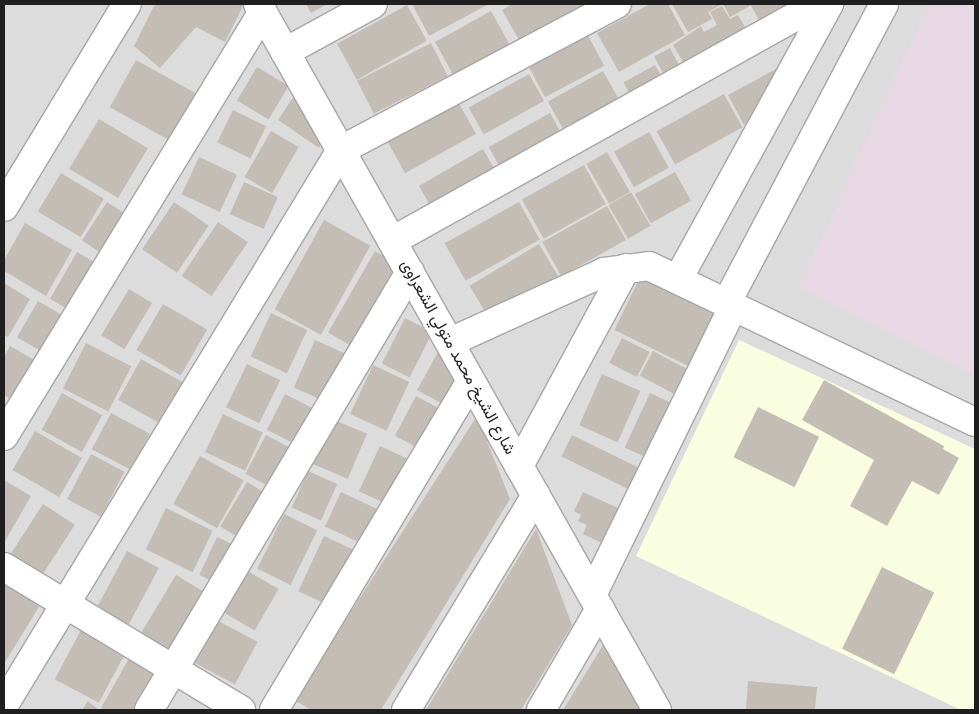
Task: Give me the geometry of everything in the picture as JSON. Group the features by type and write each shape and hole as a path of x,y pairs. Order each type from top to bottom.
{"street":[{"path":"4,207 127,4"},
{"path":"285,52 373,4"},
{"path":"4,706 64,604 341,150 616,4"},
{"path":"392,241 818,4"},
{"path":"678,279 829,4"},
{"path":"541,710 596,601 729,305 884,4"},
{"path":"4,436 260,8"},
{"name":"شارع الشيخ محمد متولي الشعراوى","path":"260,8 657,710"},
{"path":"450,342 598,274 626,268 649,266 975,422"},
{"path":"519,466 626,268"},
{"path":"149,710 410,272"},
{"path":"274,710 471,381"},
{"path":"406,710 536,495"},
{"path":"4,567 241,710"}],"shaded area":[{"path":"4,4 975,4 975,710 4,710"},
{"path":"928,4 975,4 975,375 799,287"},
{"path":"739,340 975,449 975,710 961,710 636,556"}],"building":[{"path":"155,4 244,4 225,42 196,27 160,68 134,46"},
{"path":"306,4 327,4 311,13"},
{"path":"412,4 489,4 429,36"},
{"path":"512,4 580,4 584,12 523,47 502,10"},
{"path":"650,4 668,4 685,35 619,72 597,33"},
{"path":"672,4 723,4 708,12 712,19 688,32"},
{"path":"723,4 748,4 750,6 730,17"},
{"path":"750,4 805,4 763,27"},
{"path":"407,5 427,41 357,80 337,44"},
{"path":"722,6 730,19 738,15 748,32 686,67 673,45 701,26 704,32 717,25 710,12"},
{"path":"491,11 512,49 456,80 435,42"},
{"path":"583,26 604,66 545,97 524,57"},
{"path":"431,43 448,76 374,114 357,81"},
{"path":"670,48 682,71 666,79 654,56"},
{"path":"136,60 195,93 169,140 110,107"},
{"path":"785,64 788,75 744,125 728,95"},
{"path":"655,65 665,83 634,101 624,82"},
{"path":"257,67 289,86 269,119 237,100"},
{"path":"603,71 621,103 566,134 548,102"},
{"path":"529,74 544,101 484,135 469,107"},
{"path":"298,90 328,134 319,148 278,120"},
{"path":"724,94 742,127 675,165 657,131"},
{"path":"456,98 476,134 405,173 385,137"},
{"path":"233,110 266,126 250,159 217,142"},
{"path":"550,113 563,136 501,170 489,147"},
{"path":"99,119 148,148 118,198 69,169"},
{"path":"271,131 299,147 272,193 244,177"},
{"path":"649,132 669,168 634,187 614,151"},
{"path":"483,149 500,178 436,215 419,186"},
{"path":"607,152 630,192 609,204 586,164"},
{"path":"199,157 237,175 220,212 182,194"},
{"path":"584,165 606,204 544,239 522,199"},
{"path":"675,172 691,201 651,223 635,194"},
{"path":"61,173 104,199 81,237 38,212"},
{"path":"244,182 278,197 264,229 230,214"},
{"path":"631,192 650,226 628,239 608,205"},
{"path":"107,202 132,218 107,257 82,241"},
{"path":"174,202 209,225 177,273 142,249"},
{"path":"519,202 540,240 466,281 445,243"},
{"path":"607,206 626,240 561,276 542,242"},
{"path":"324,220 370,246 321,335 275,309"},
{"path":"218,222 248,242 211,296 182,276"},
{"path":"25,223 72,250 46,296 4,271 4,260"},
{"path":"539,244 558,276 489,317 470,286"},
{"path":"375,251 404,268 357,349 328,332"},
{"path":"77,252 101,266 74,313 50,299"},
{"path":"645,267 721,304 691,367 614,330"},
{"path":"4,283 30,299 8,337 4,335"},
{"path":"129,289 152,303 124,349 101,335"},
{"path":"38,301 67,318 46,354 17,337"},
{"path":"163,304 207,330 181,375 136,350"},
{"path":"271,313 307,330 287,373 251,357"},
{"path":"405,318 433,332 409,378 382,363"},
{"path":"622,338 650,352 637,377 609,363"},
{"path":"315,340 348,355 327,402 294,388"},
{"path":"86,343 131,366 108,412 63,388"},
{"path":"10,346 40,363 19,403 4,395 4,357"},
{"path":"441,347 460,369 450,408 417,390"},
{"path":"653,351 688,370 675,395 640,376"},
{"path":"141,359 183,382 160,423 118,400"},
{"path":"247,364 280,380 259,423 226,407"},
{"path":"373,365 409,382 386,431 350,414"},
{"path":"602,374 640,391 618,442 579,425"},
{"path":"824,380 944,446 943,449 959,458 939,495 912,481 887,526 850,506 874,460 802,420"},
{"path":"62,393 102,415 82,452 42,430"},
{"path":"650,393 680,407 655,461 625,447"},
{"path":"285,394 316,410 298,446 267,430"},
{"path":"416,396 446,412 425,452 395,436"},
{"path":"758,407 819,437 795,487 733,457"},
{"path":"111,413 150,434 131,470 92,449"},
{"path":"223,414 263,433 245,471 205,452"},
{"path":"477,416 510,499 381,710 311,710 294,700"},
{"path":"332,419 367,434 348,479 313,464"},
{"path":"35,431 82,458 59,497 12,470"},
{"path":"266,435 294,450 274,489 245,474"},
{"path":"572,435 646,471 635,493 561,457"},
{"path":"380,446 412,461 391,506 359,491"},
{"path":"91,454 125,472 101,517 67,499"},
{"path":"200,456 244,480 217,528 173,504"},
{"path":"308,471 337,484 321,521 292,508"},
{"path":"4,480 31,496 4,543"},
{"path":"247,482 269,495 243,540 220,527"},
{"path":"341,492 380,510 364,545 325,526"},
{"path":"583,492 618,508 602,543 583,534 587,525 578,521 581,515 574,511"},
{"path":"43,504 75,525 42,576 10,555"},
{"path":"166,508 213,531 193,572 146,549"},
{"path":"284,514 317,530 291,585 257,569"},
{"path":"536,529 572,625 521,710 426,710"},
{"path":"324,536 358,552 333,607 298,591"},
{"path":"217,537 238,547 220,585 199,575"},
{"path":"127,551 159,568 129,624 97,608"},
{"path":"882,567 934,592 894,674 842,649"},
{"path":"244,569 279,589 255,631 220,611"},
{"path":"176,575 206,593 169,654 139,636"},
{"path":"7,582 42,602 4,664 4,589"},
{"path":"209,616 258,642 235,684 186,658"},
{"path":"82,628 126,651 99,703 55,679"},
{"path":"608,637 649,710 563,710"},
{"path":"132,653 162,670 141,710 106,710 101,708"},
{"path":"748,681 817,687 815,710 746,710"},
{"path":"88,701 99,710 82,710"}]}
